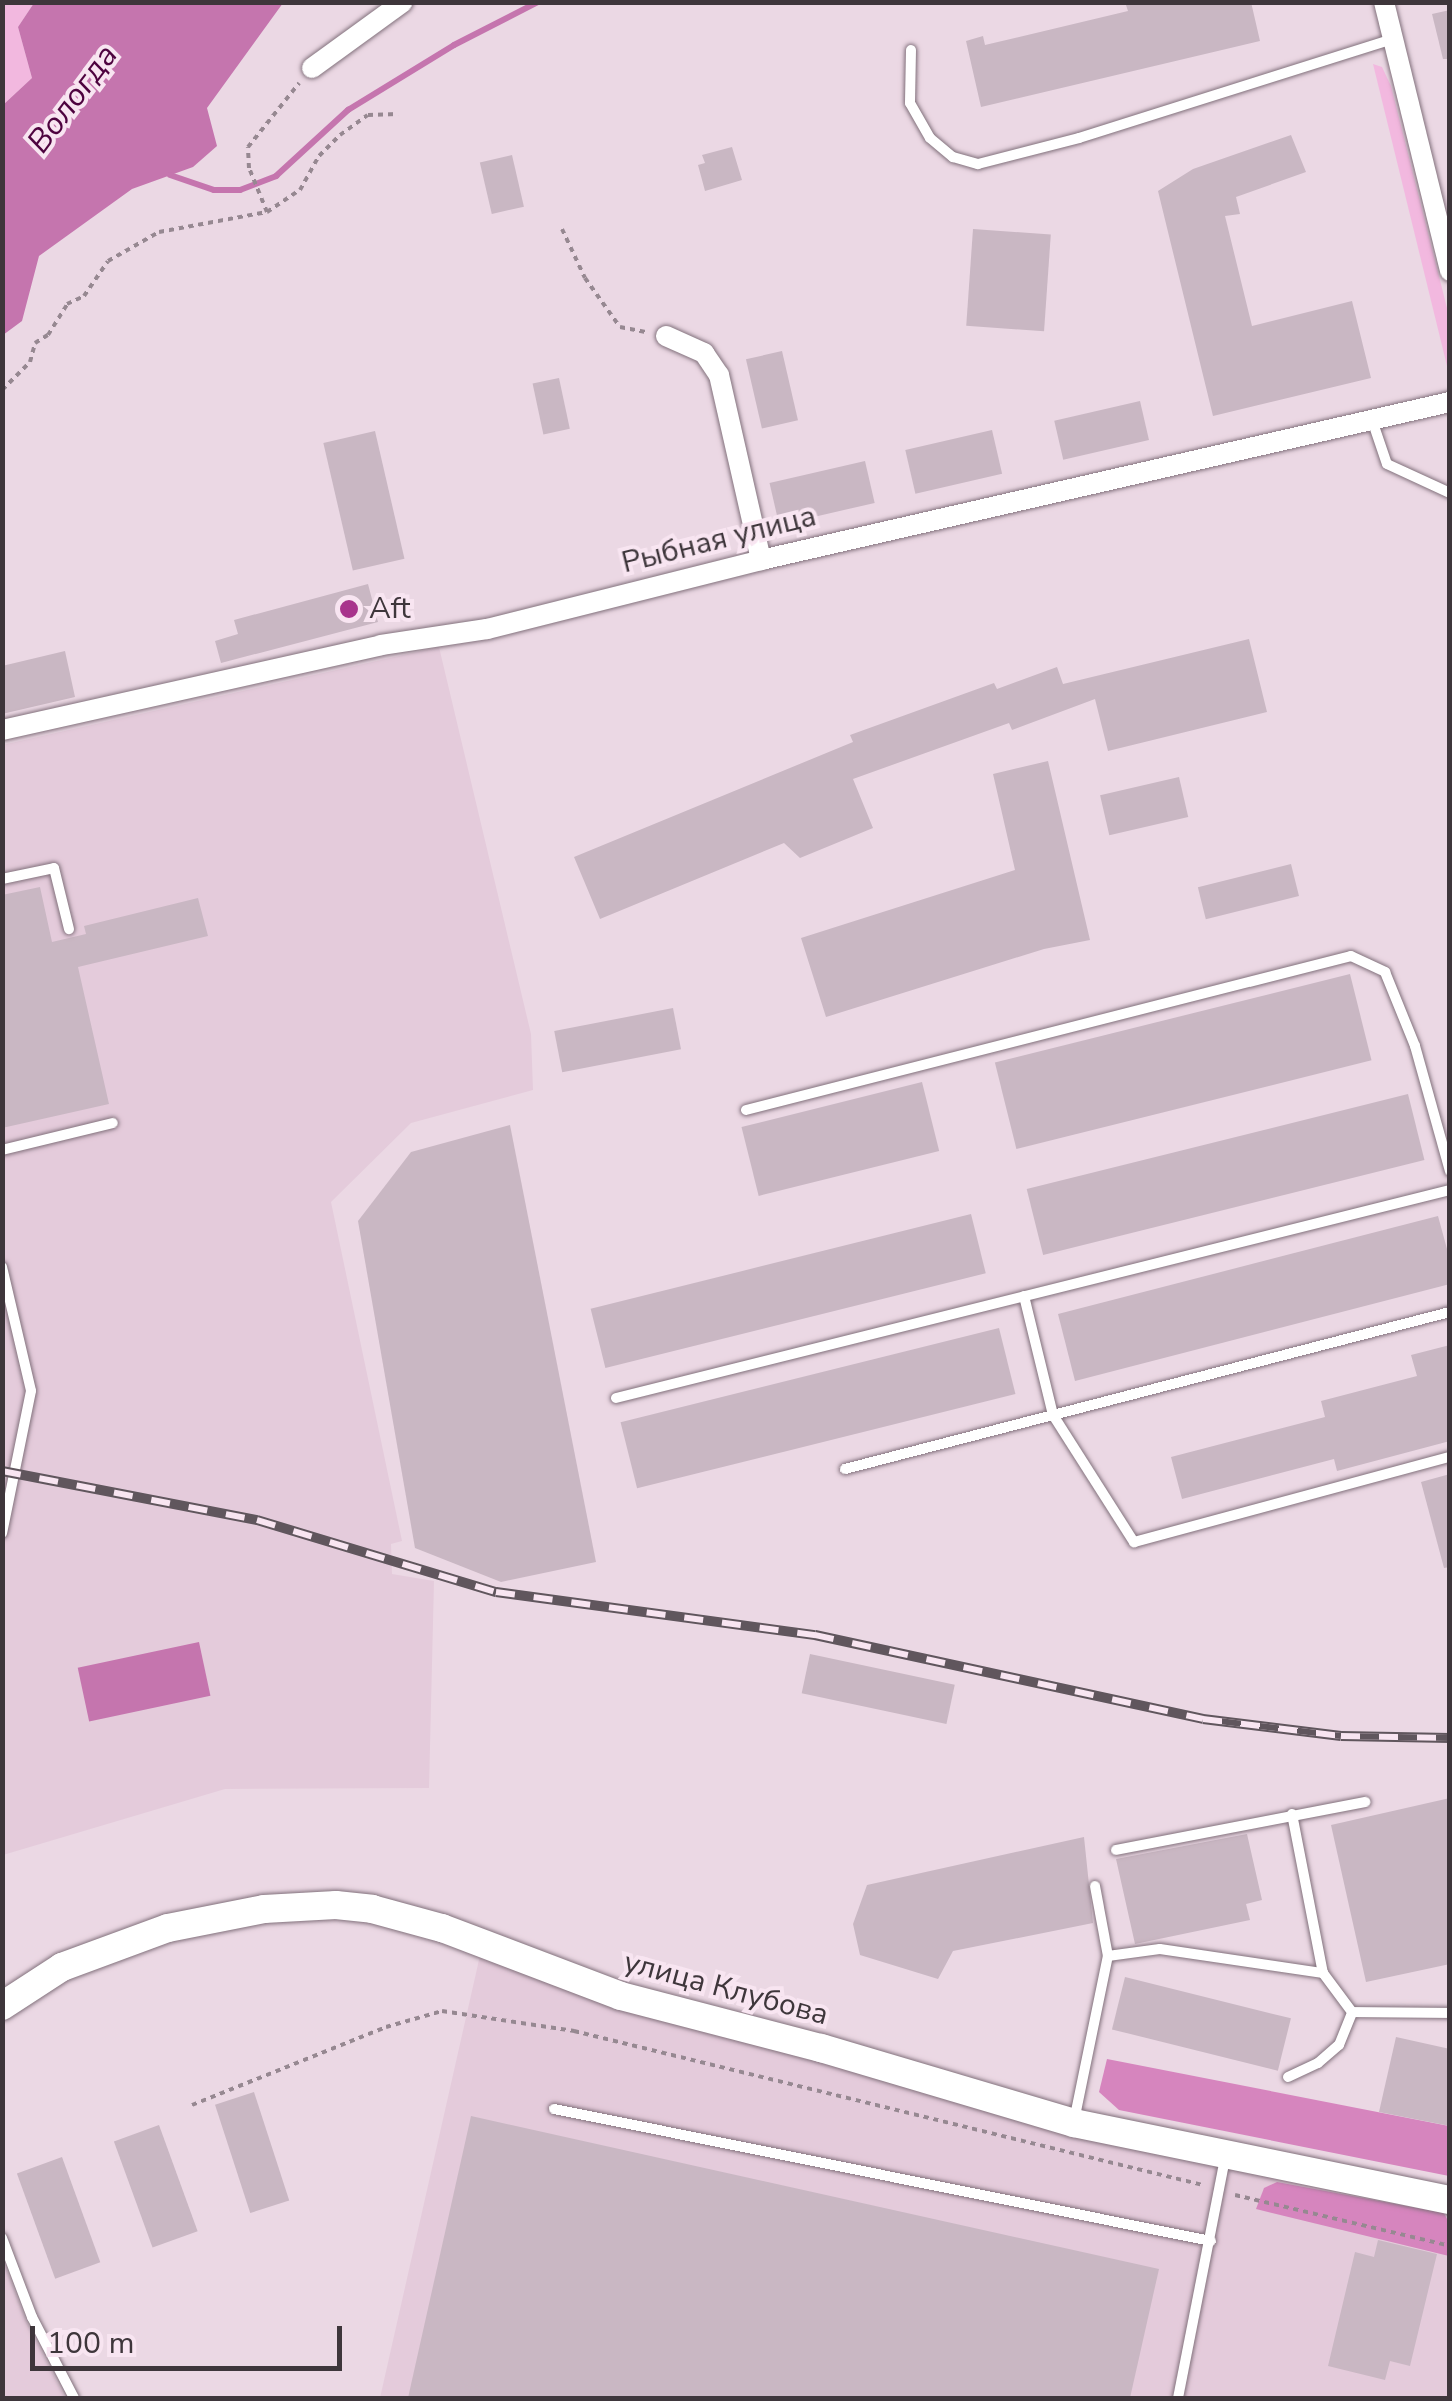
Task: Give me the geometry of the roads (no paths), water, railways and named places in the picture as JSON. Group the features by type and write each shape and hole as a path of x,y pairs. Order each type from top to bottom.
{"main road":[{"name":"улица Клубова","path":"2,2006 62,1968 168,1928 264,1909 354,1907 442,1928 621,1996 820,2048 1074,2123 1225,2158 1450,2200"}],"street":[{"path":"312,68 403,2"},
{"path":"1384,2 1438,200 1450,272"},
{"path":"666,336 704,353 720,375 760,560"},
{"name":"Рыбная улица","path":"2,730 381,645 487,629 760,560 1450,402"}],"lane":[{"path":"911,50 910,103 930,138 954,157 978,164 1079,138 1393,39"},
{"path":"1372,419 1387,464 1450,493"},
{"path":"2,879 54,868 69,929"},
{"path":"746,1110 1351,956 1385,972 1415,1046 1450,1171"},
{"path":"2,1150 112,1122"},
{"path":"616,1398 1450,1190"},
{"path":"2,1268 31,1390 2,1533"},
{"path":"1024,1296 1053,1415 1134,1542 1450,1457"},
{"path":"845,1469 1450,1312"},
{"path":"1116,1850 1365,1802"},
{"path":"1292,1814 1322,1973 1352,2012"},
{"path":"1074,2123 1108,1956 1095,1886"},
{"path":"1108,1956 1160,1949 1322,1973"},
{"path":"1352,2012 1450,2013"},
{"path":"1288,2077 1318,2063 1339,2045 1352,2012"},
{"path":"554,2109 1211,2241"},
{"path":"1178,2398 1225,2158"},
{"path":"2,2238 32,2317 74,2398"}],"water":[{"name":"Вологда","path":"34,3 283,3 207,108 217,146 193,167 132,189 39,256 22,321 3,335 3,105 32,78 18,27"},
{"path":"199,1642 210,1696 89,1722 78,1668"}],"waterway":[{"path":"170,175 214,190 240,190 276,176 348,110 454,45 538,2"}],"railway":[{"path":"2,1471 257,1520 496,1592 815,1635 1203,1719 1341,1736 1450,1738"}],"place":[{"name":"Aft","path":"349,609"}]}
